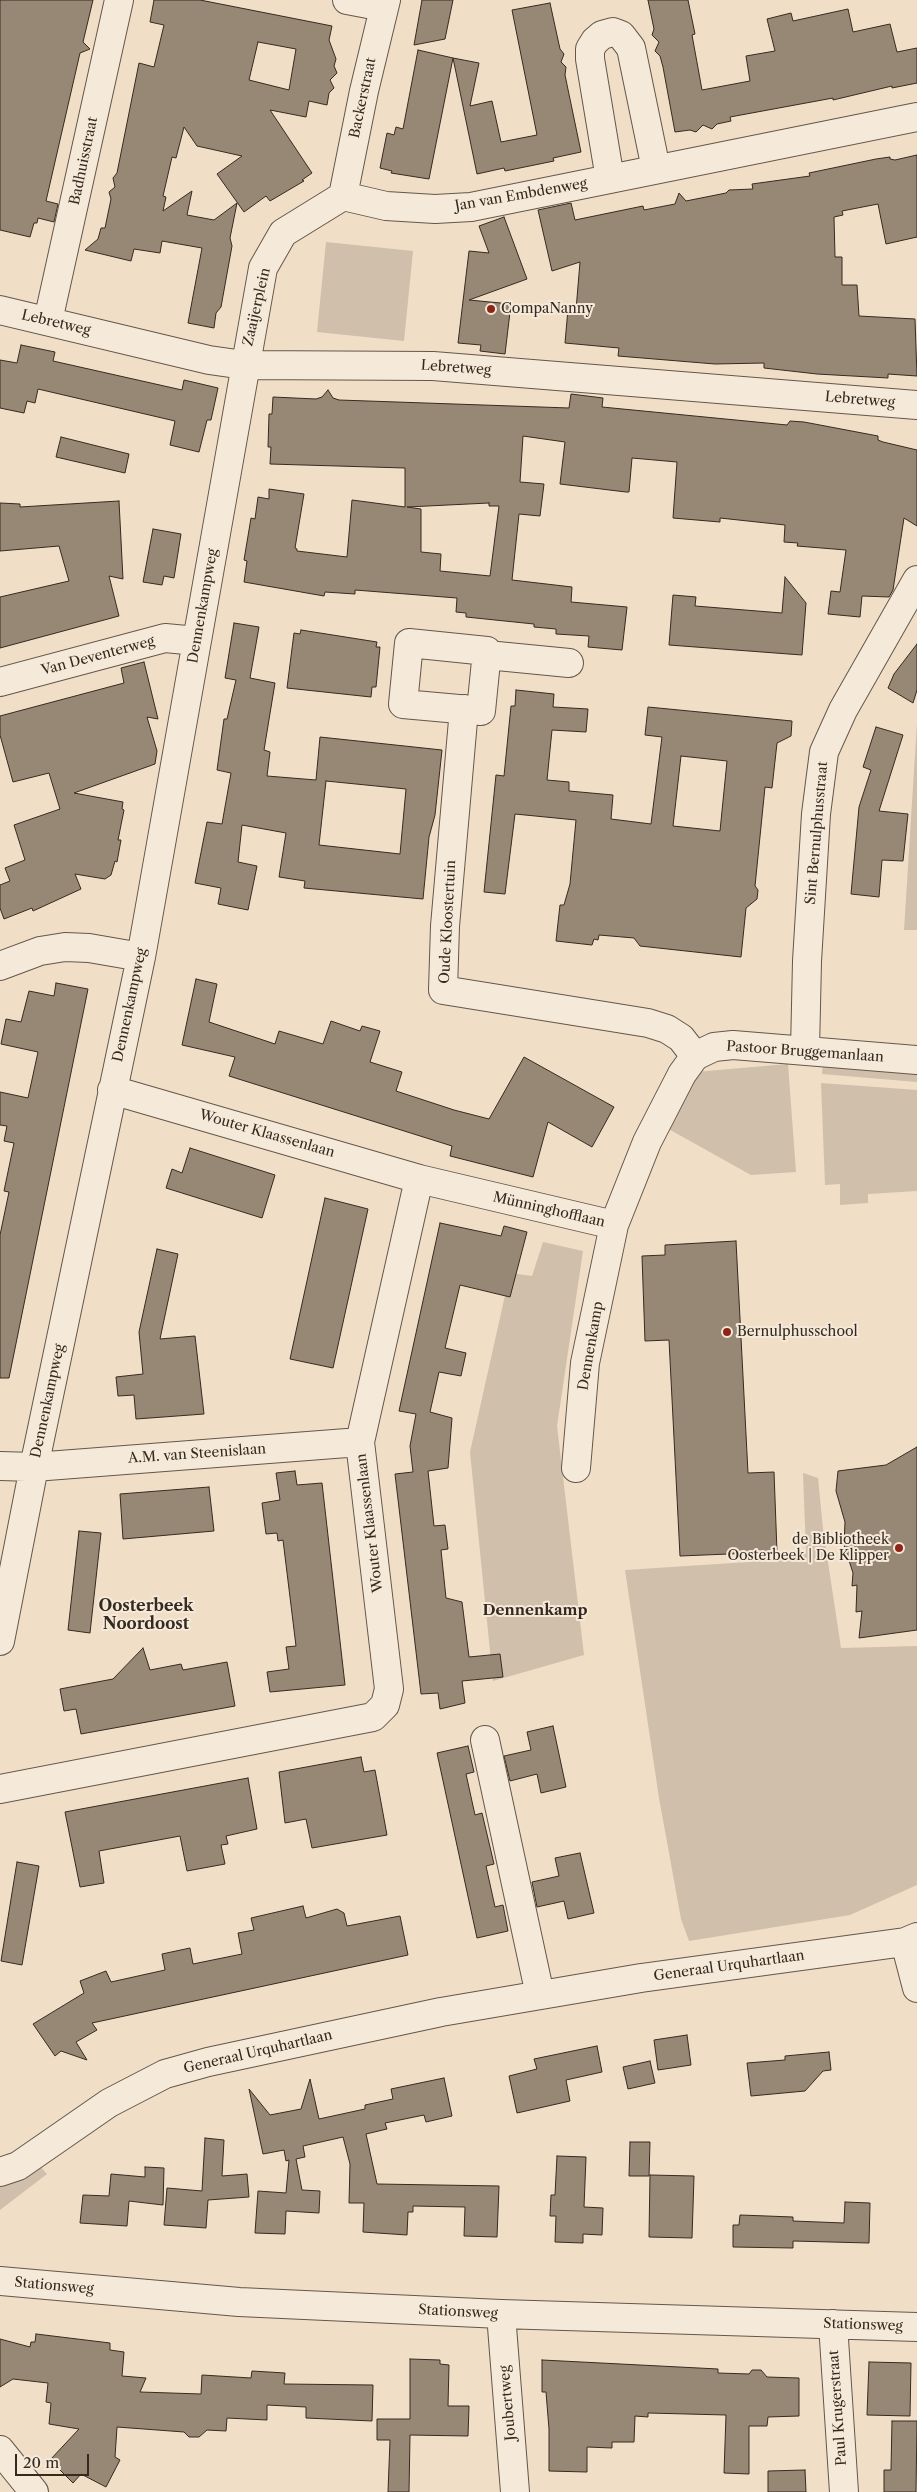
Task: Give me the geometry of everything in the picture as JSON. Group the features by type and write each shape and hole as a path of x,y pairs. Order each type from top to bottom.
{"street":[{"name":"Badhuisstraat","path":"48,321 119,0"},
{"path":"347,0 385,3"},
{"name":"Backerstraat","path":"343,196 364,91 385,3"},
{"path":"610,179 590,59 590,49 594,41 602,35 613,32 621,35 631,48 656,169"},
{"name":"Jan van Embdenweg","path":"343,196 386,206 435,209 471,207 917,116"},
{"name":"Zaaijerplein","path":"244,364 263,268 283,233 343,196"},
{"name":"Lebretweg","path":"0,310 209,360 244,364 434,366 917,405"},
{"name":"Dennenkampweg","path":"0,1642 34,1467 141,957 244,364"},
{"name":"Sint Bernulphusstraat","path":"805,1050 807,961 816,814 824,752 843,710 917,580"},
{"name":"Van Deventerweg","path":"0,682 165,638 197,641"},
{"path":"409,643 487,651 487,655 482,711 403,704 409,643"},
{"path":"487,655 569,662"},
{"name":"Oude Kloostertuin","path":"464,709 445,926 443,990 648,1023 667,1028 681,1038 694,1056"},
{"path":"0,966 40,951 64,947 89,948 141,957"},
{"name":"Pastoor Bruggemanlaan","path":"694,1056 714,1047 733,1045 917,1060"},
{"name":"Münninghofflaan","path":"419,1178 614,1225 647,1142 682,1074 694,1056"},
{"name":"Wouter Klaassenlaan","path":"0,1789 373,1718 385,1705 389,1689 360,1442 419,1178 112,1090"},
{"name":"Dennenkamp","path":"576,1468 585,1363 614,1225"},
{"name":"A.M. van Steenislaan","path":"0,1466 34,1467 360,1442"},
{"path":"485,1740 540,1995"},
{"path":"911,1940 917,1988"},
{"name":"Generaal Urquhartlaan","path":"0,2172 18,2166 109,2103 165,2074 208,2062 432,2014 540,1995 641,1978 911,1940"},
{"name":"Stationsweg","path":"0,2281 239,2302 501,2314 917,2327"},
{"name":"Joubertweg","path":"501,2314 516,2492"},
{"name":"Paul Krugerstraat","path":"833,2324 844,2492"},
{"path":"0,2450 34,2492"}],"shaded area":[{"path":"326,242 413,251 404,341 317,332"},
{"path":"917,723 917,930 904,930"},
{"path":"823,1063 917,1071 917,1082 822,1074"},
{"path":"788,1064 796,1172 751,1175 665,1127 695,1072"},
{"path":"821,1083 917,1090 917,1191 868,1194 868,1203 840,1205 840,1184 825,1185"},
{"path":"543,1242 583,1251 557,1426 584,1655 493,1681 470,1452 510,1273 532,1276"},
{"path":"803,1473 818,1478 823,1529 841,1648 917,1646 917,1885 850,1915 689,1941 681,1919 659,1798 625,1570 780,1560 780,1552 806,1551"},
{"path":"39,2165 47,2174 0,2210 0,2184"}],"building":[{"path":"0,0 93,0 83,42 90,49 80,53 46,201 58,204 54,222 38,218 37,223 34,223 30,237 0,230"},
{"path":"154,0 200,0 332,26 329,40 336,59 334,66 337,73 330,80 334,88 329,93 327,105 309,101 306,117 270,110 312,173 302,180 304,181 270,201 266,196 244,212 217,174 242,156 197,146 184,127 176,158 172,157 163,196 166,197 163,211 192,191 187,215 214,220 237,203 230,238 232,246 221,307 216,313 214,328 188,323 202,248 162,241 160,253 134,249 131,261 85,250 98,239 101,228 105,228 111,199 109,192 115,187 113,178 117,173 139,63 154,67 164,25 150,22","holes":["258,42 296,49 289,90 249,80"]},
{"path":"422,0 453,0 445,39 414,45"},
{"path":"648,0 688,0 695,34 692,35 702,90 750,81 746,56 775,51 767,19 791,13 793,21 848,9 853,32 890,24 897,52 917,48 917,83 892,88 892,86 833,100 833,98 730,117 731,121 717,124 712,129 703,125 696,132 690,130 675,132 663,67 660,56 655,51 659,42 652,35 654,29"},
{"path":"550,3 560,49 564,54 561,62 566,67 565,75 581,152 553,158 554,161 505,171 504,168 477,174 453,58 479,63 470,106 492,101 501,142 537,135 512,10"},
{"path":"418,50 453,58 429,179 391,173 392,171 380,168 387,133 394,135 396,127 403,129"},
{"path":"917,155 917,237 886,244 878,204 842,211 843,215 834,217 835,257 842,257 842,285 857,285 859,316 915,319 917,376 888,374 888,378 817,374 764,368 764,363 715,364 618,356 619,348 565,343 568,309 576,310 580,262 552,271 538,210 571,203 575,220 643,206 644,210 675,204 679,193 686,201 726,193 729,190 753,189 752,184 810,176 809,173 876,159 890,157 890,159 895,160"},
{"path":"504,217 527,279 469,300 511,304 505,354 480,351 481,345 458,343 469,251 489,253 479,226"},
{"path":"21,345 55,352 53,361 182,390 184,380 218,388 211,420 207,420 199,452 170,445 175,421 38,389 35,403 27,401 24,413 0,408 0,360 17,363"},
{"path":"328,390 333,398 339,400 569,408 571,394 603,398 602,407 787,425 790,421 804,422 878,436 878,440 883,442 917,450 917,526 904,518 893,590 889,597 862,596 860,617 828,614 831,591 840,592 846,550 797,546 798,543 784,542 785,525 720,518 720,522 673,518 677,462 632,458 629,492 560,484 565,442 523,436 520,482 544,484 540,516 519,514 512,580 572,587 571,602 627,607 622,650 588,647 589,636 556,634 556,629 534,627 534,624 466,617 466,613 456,612 457,598 355,590 355,594 325,592 324,596 244,582 247,561 244,560 251,518 255,519 258,497 269,499 269,489 304,494 295,548 297,551 347,557 352,500 405,507 405,468 270,464 271,447 268,447 269,414 272,414 273,397 316,399 322,397","holes":["489,503 489,506 499,506 490,576 440,571 441,554 421,552 421,509 407,507"]},
{"path":"61,437 129,454 125,473 56,457"},
{"path":"119,501 123,579 109,576 119,616 0,648 0,597 69,581 59,546 0,551 0,503 20,504 20,507"},
{"path":"153,529 181,534 174,578 164,576 162,585 143,582"},
{"path":"785,577 806,603 802,655 669,645 673,595 696,597 695,606 782,613"},
{"path":"234,623 259,627 250,678 275,683 264,750 270,752 267,776 316,780 320,737 442,750 435,815 429,837 423,899 304,888 305,881 279,877 286,833 242,825 238,862 257,866 248,910 218,904 221,888 195,883 207,822 222,824 231,773 217,770 224,719 227,719 236,680 225,678","holes":["326,781 406,789 400,854 319,845"]},
{"path":"301,630 377,642 376,647 380,647 376,687 372,687 371,697 287,688 294,633 300,634"},
{"path":"917,644 917,690 913,703 888,688 894,674"},
{"path":"144,662 158,719 147,717 157,751 155,764 74,793 123,802 122,809 124,810 118,840 121,840 117,862 115,861 111,875 105,879 75,874 81,889 33,911 32,908 4,919 0,908 0,885 10,881 5,868 25,860 14,825 60,809 49,773 13,782 0,735 0,716 124,683 121,668"},
{"path":"516,690 554,694 553,707 588,709 586,732 552,730 547,780 569,782 569,791 613,795 611,819 651,824 662,737 645,735 648,707 792,721 791,736 777,743 772,788 765,787 755,886 758,890 757,899 746,908 741,957 640,946 634,938 599,935 598,940 594,939 592,945 556,941 560,905 564,905 570,884 576,820 515,814 505,894 484,892 496,775 504,776 511,706 515,706","holes":["681,756 727,761 720,831 673,826"]},
{"path":"876,727 903,735 879,811 908,814 903,861 882,860 879,897 851,894 859,807 871,770 863,767"},
{"path":"196,979 217,984 209,1022 275,1044 279,1031 323,1044 331,1021 360,1031 362,1026 380,1031 370,1062 402,1072 396,1091 454,1110 489,1119 524,1057 614,1107 592,1147 548,1122 533,1177 450,1156 452,1146 229,1076 235,1057 182,1045"},
{"path":"56,983 88,989 9,1378 0,1378 0,1235 9,1192 4,1191 14,1143 4,1141 7,1126 0,1125 0,1092 28,1098 38,1052 1,1044 6,1019 21,1022 29,991 54,996"},
{"path":"190,1148 275,1175 262,1218 166,1188 172,1169 182,1173"},
{"path":"325,1198 368,1209 333,1368 290,1359"},
{"path":"440,1223 501,1236 504,1226 527,1232 510,1297 460,1285 445,1348 466,1353 461,1376 439,1372 430,1412 452,1418 448,1468 428,1471 434,1526 445,1525 448,1549 441,1550 446,1598 462,1602 469,1657 500,1654 503,1677 462,1681 465,1703 440,1709 438,1693 421,1694 395,1474 413,1472 410,1446 416,1414 399,1411"},
{"path":"736,1241 748,1473 774,1472 777,1552 680,1556 669,1340 645,1341 642,1256 665,1255 665,1245"},
{"path":"157,1249 178,1254 160,1339 195,1336 204,1414 136,1419 134,1395 118,1396 116,1377 143,1374 139,1332"},
{"path":"917,1447 917,1630 859,1638 862,1611 856,1612 857,1585 852,1586 853,1573 844,1545 845,1522 836,1491 838,1471 886,1465"},
{"path":"295,1471 297,1485 322,1483 345,1685 270,1692 267,1672 289,1669 286,1647 296,1646 283,1540 278,1541 277,1533 266,1534 262,1503 280,1500 276,1473"},
{"path":"209,1487 214,1531 123,1539 120,1494"},
{"path":"79,1531 101,1533 90,1633 68,1630"},
{"path":"143,1648 150,1670 181,1664 183,1670 227,1662 235,1706 81,1734 76,1709 64,1711 60,1689 113,1679"},
{"path":"553,1726 566,1787 541,1793 537,1774 510,1781 504,1756 531,1750 527,1732"},
{"path":"468,1746 474,1772 466,1774 475,1815 482,1813 494,1864 486,1866 495,1907 503,1905 508,1931 477,1938 437,1753"},
{"path":"361,1757 364,1772 375,1770 387,1835 312,1848 306,1819 285,1823 279,1772"},
{"path":"248,1778 257,1829 226,1836 228,1844 221,1845 225,1864 187,1871 180,1836 99,1851 104,1883 80,1887 65,1812"},
{"path":"580,1853 594,1913 568,1919 564,1901 537,1907 532,1882 559,1876 555,1858"},
{"path":"17,1862 39,1866 22,1965 1,1961"},
{"path":"303,1906 306,1918 337,1909 344,1913 347,1926 400,1916 408,1955 92,2023 97,2030 76,2042 87,2060 61,2051 55,2056 33,2024 84,1993 80,1981 106,1971 111,1982 165,1970 162,1954 190,1948 193,1964 242,1954 238,1933 254,1930 251,1918"},
{"path":"687,2035 691,2065 658,2070 654,2040"},
{"path":"597,2046 602,2072 566,2080 570,2101 517,2113 509,2076 537,2069 534,2059"},
{"path":"829,2052 831,2070 823,2071 805,2091 751,2096 747,2063 785,2060 785,2056"},
{"path":"650,2061 655,2083 628,2089 623,2067"},
{"path":"444,2078 452,2116 426,2122 424,2115 385,2123 387,2129 366,2134 377,2184 499,2186 497,2237 464,2236 465,2207 413,2206 413,2212 408,2212 407,2235 363,2232 364,2203 349,2203 350,2164 343,2137 303,2146 305,2157 296,2159 302,2190 320,2191 319,2213 286,2211 285,2234 255,2233 258,2191 286,2193 289,2160 286,2161 284,2150 263,2154 249,2089 270,2115 301,2109 310,2079 319,2119 365,2109 365,2105 393,2099 391,2089"},
{"path":"205,2138 224,2140 222,2176 247,2174 249,2197 208,2200 206,2228 164,2225 167,2188 202,2191"},
{"path":"630,2142 650,2142 649,2176 629,2176"},
{"path":"557,2156 586,2157 584,2207 603,2208 602,2235 583,2234 583,2243 555,2242 556,2216 550,2216 551,2195 555,2195"},
{"path":"145,2167 164,2168 163,2205 129,2201 127,2226 80,2223 83,2195 109,2196 111,2174 145,2177"},
{"path":"650,2175 694,2176 692,2238 649,2237"},
{"path":"845,2202 870,2203 869,2243 793,2241 793,2248 733,2247 733,2225 739,2225 740,2215 793,2217 793,2221 844,2223"},
{"path":"36,2334 110,2343 110,2350 124,2352 122,2376 146,2378 140,2392 201,2394 202,2375 251,2378 252,2371 285,2373 284,2384 373,2385 372,2421 306,2418 306,2407 267,2405 267,2420 227,2418 226,2431 207,2430 199,2437 189,2437 184,2432 117,2427 115,2457 120,2460 106,2487 81,2474 73,2483 50,2460 79,2429 49,2424 51,2403 46,2402 48,2383 13,2379 0,2387 0,2339 30,2347 31,2342 35,2342"},
{"path":"410,2359 440,2360 440,2364 449,2365 448,2406 469,2406 468,2436 410,2435 409,2492 388,2492 390,2440 377,2440 377,2419 410,2419"},
{"path":"542,2360 718,2369 718,2373 749,2374 752,2370 761,2370 767,2377 799,2378 799,2416 768,2417 767,2426 749,2426 749,2474 724,2473 726,2415 648,2413 648,2417 635,2416 634,2442 612,2442 612,2448 587,2447 587,2472 549,2471 549,2429 546,2392 542,2392"},
{"path":"869,2362 911,2363 910,2416 867,2415"},
{"path":"892,2421 917,2421 916,2492 884,2492 884,2470 891,2470"},
{"path":"805,2470 806,2492 768,2492 768,2471"}],"place":[{"name":"CompaNanny","path":"491,309"},
{"name":"Bernulphusschool","path":"727,1332"},
{"name":"de Bibliotheek Oosterbeek | De Klipper","path":"899,1548"}],"district":[{"name":"Dennenkamp","path":"535,1611"},
{"name":"Oosterbeek Noordoost","path":"146,1615"}]}
